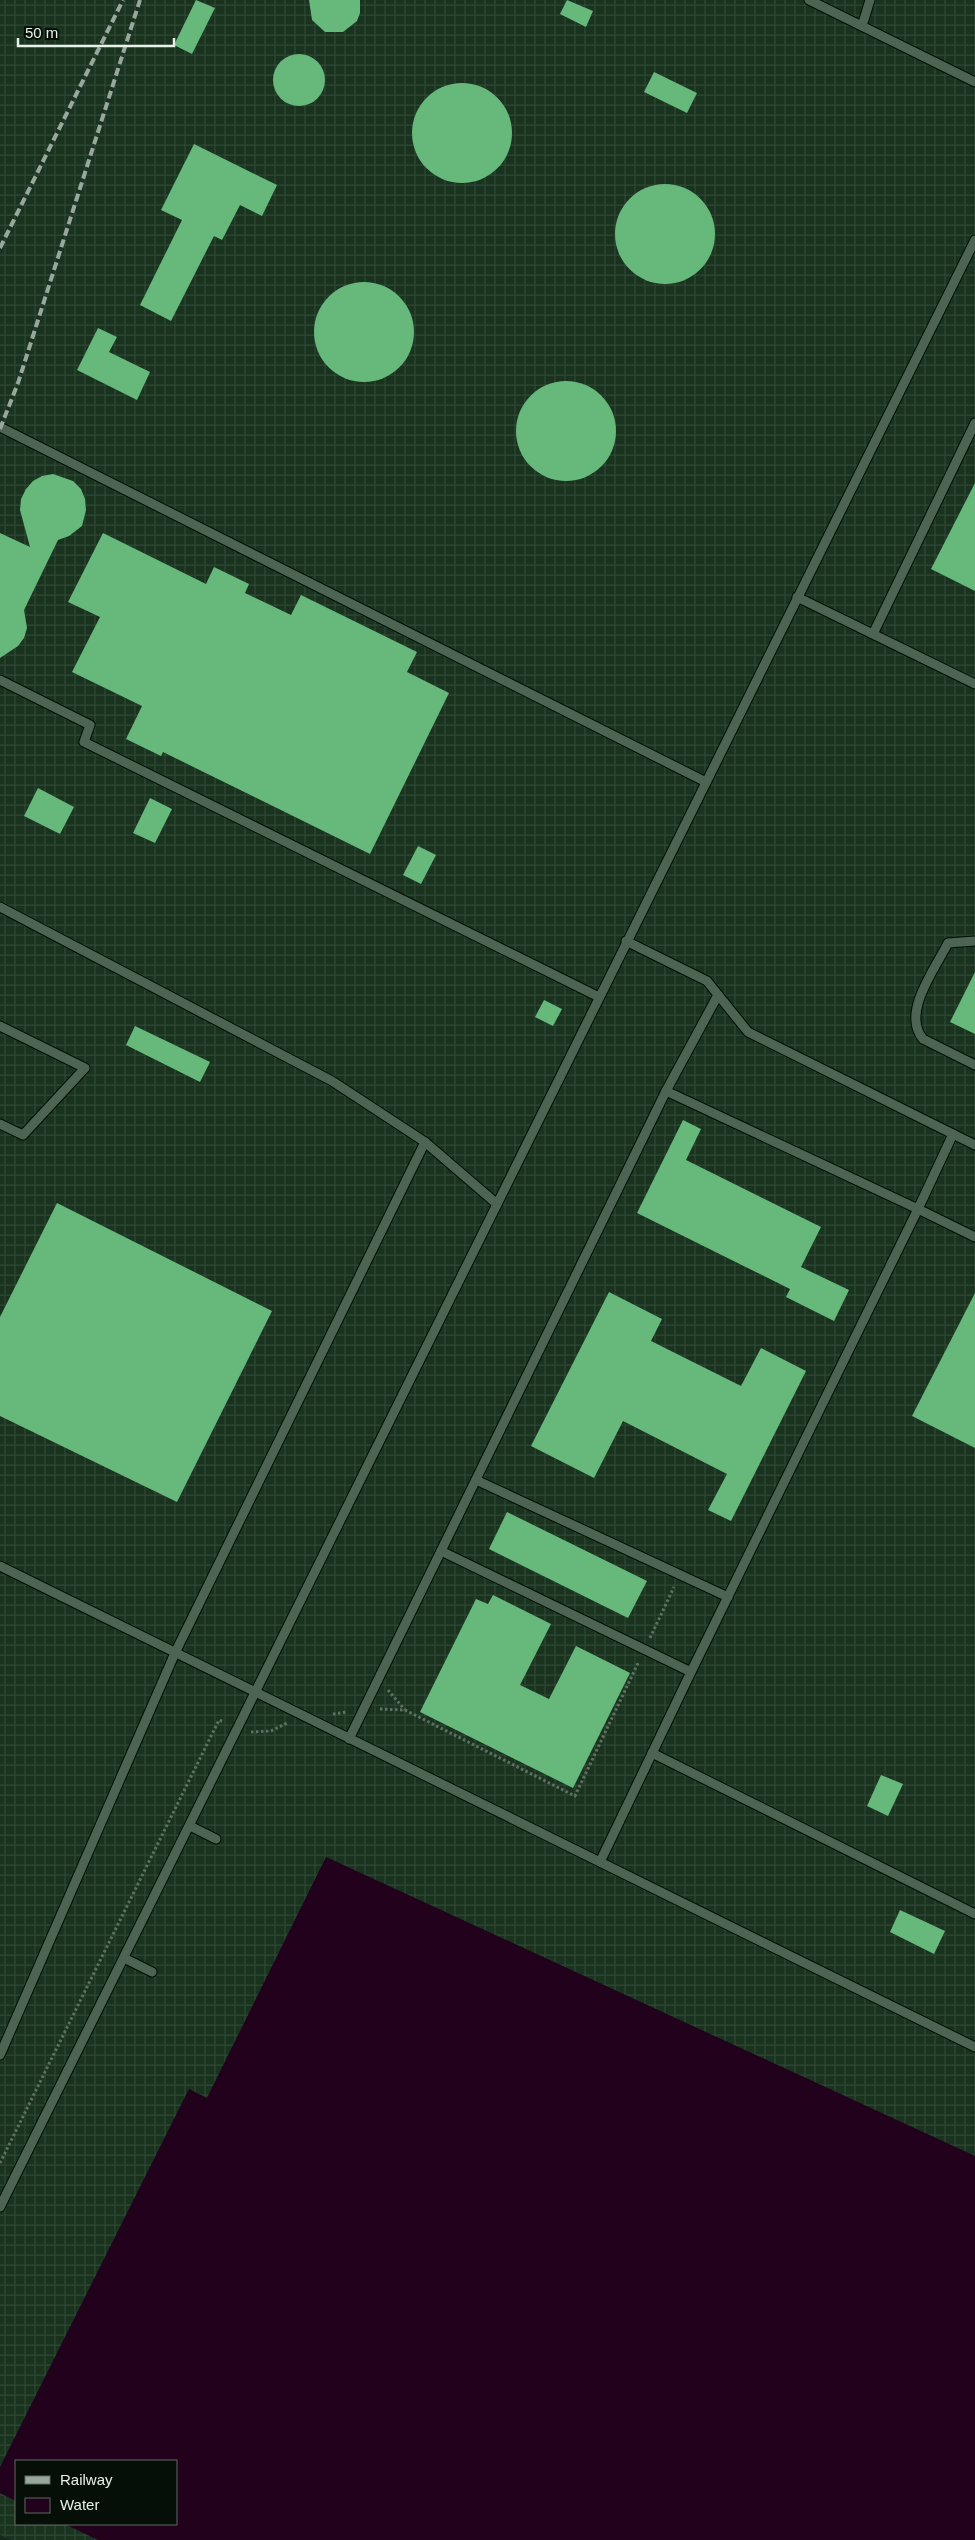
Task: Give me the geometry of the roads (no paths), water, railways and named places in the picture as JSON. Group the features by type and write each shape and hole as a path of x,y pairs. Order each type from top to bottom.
{"lane":[{"path":"809,0 975,82"},
{"path":"862,26 870,0"},
{"path":"0,2208 626,941 975,240"},
{"path":"873,634 975,422"},
{"path":"0,427 706,782"},
{"path":"797,597 975,684"},
{"path":"0,680 90,725 84,742 599,997"},
{"path":"0,907 332,1081 425,1142 497,1204"},
{"path":"626,941 707,981 748,1032 975,1145"},
{"path":"975,941 948,943 915,1012 917,1032 924,1039 975,1065"},
{"path":"349,1739 666,1091 718,995"},
{"path":"0,1026 85,1068 22,1135 0,1124"},
{"path":"666,1091 975,1237"},
{"path":"600,1862 953,1134"},
{"path":"0,2056 175,1653 425,1142"},
{"path":"476,1480 728,1597"},
{"path":"441,1552 691,1672"},
{"path":"0,1566 975,2047"},
{"path":"652,1753 975,1914"},
{"path":"190,1826 216,1839"},
{"path":"124,1958 152,1972"}],"water":[{"path":"326,1857 975,2156 975,2540 98,2540 67,2525 178,2525 178,2460 15,2460 15,2500 0,2493 0,2467 189,2089 207,2098"}],"railway":[{"path":"0,248 123,0"},
{"path":"0,429 18,383 140,0"}]}
